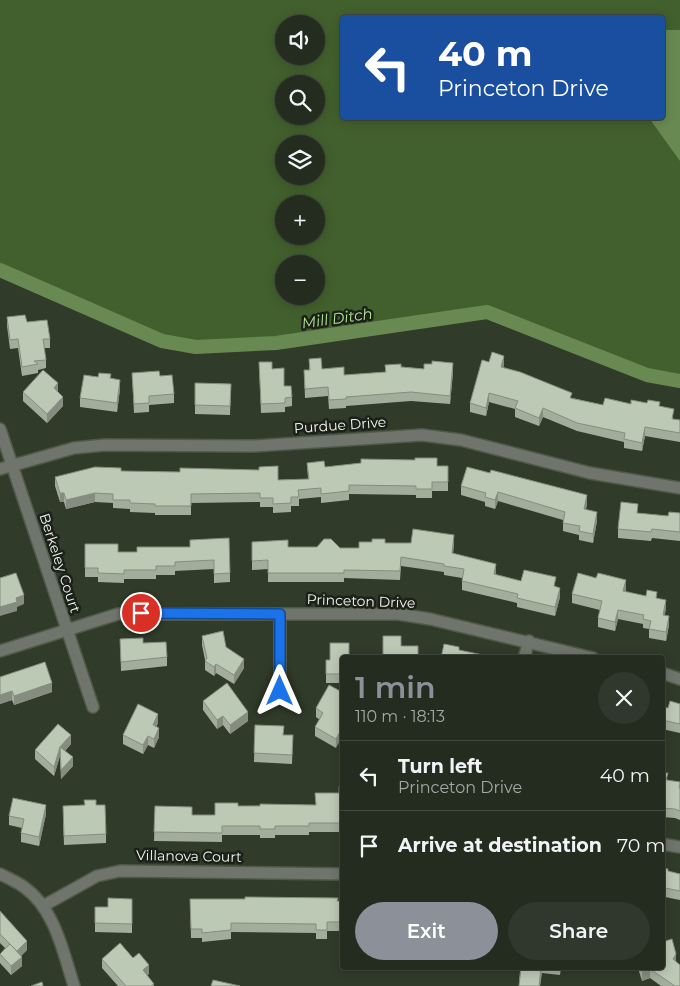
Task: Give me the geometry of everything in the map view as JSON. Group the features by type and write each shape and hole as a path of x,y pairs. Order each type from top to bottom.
{"street":[{"name":"Berkeley Court","path":"0,429 66,629 94,707"},
{"name":"Purdue Drive","path":"0,469 74,448 105,446 254,446 422,435 461,440 590,473 680,488"},
{"name":"Princeton Drive","path":"0,651 118,614 398,614 430,619 529,641 582,655"},
{"path":"280,614 280,691"},
{"path":"525,655 529,641"},
{"path":"665,674 680,679"},
{"path":"665,844 680,847"},
{"name":"Villanova Court","path":"43,906 97,876 120,870 340,874"},
{"path":"0,874 24,887 43,906 56,930 74,986"}],"shaded area":[{"path":"0,0 680,0 680,376 634,366 482,306 273,341 197,342 168,338 0,265"},
{"path":"665,30 680,30 680,161 650,120 665,120"}],"building":[{"path":"25,315 27,322 47,320 50,339 43,339 46,360 34,361 38,364 22,367 18,339 10,340 7,317"},
{"path":"492,352 504,356 501,367 520,372 572,393 570,398 603,405 605,398 631,404 631,400 647,403 648,400 660,402 659,406 674,409 672,419 680,420 680,433 645,427 642,443 624,439 625,433 577,423 543,408 539,418 515,408 518,401 489,393 486,408 470,403 482,360 489,362"},
{"path":"321,358 322,369 344,367 344,375 386,372 385,365 401,364 401,367 424,369 424,364 432,364 432,361 453,363 450,396 411,392 329,400 328,387 305,389 304,370 310,370 309,359"},
{"path":"259,362 272,362 272,369 284,368 284,386 291,386 292,397 285,398 285,403 261,404"},
{"path":"43,370 58,383 54,388 63,397 47,414 23,392"},
{"path":"159,371 160,376 172,375 174,394 149,396 149,403 134,404 132,373"},
{"path":"99,373 111,374 110,378 120,380 117,403 80,398 84,375 98,377"},
{"path":"195,383 231,384 230,406 195,405"},
{"path":"415,458 437,458 437,466 448,466 448,482 432,482 432,489 416,489 416,486 349,485 349,491 321,494 321,488 298,490 299,497 291,497 291,503 273,504 273,498 260,498 260,493 191,494 191,506 155,506 155,504 130,503 130,500 113,500 113,494 95,493 66,500 64,493 60,493 55,477 95,467 121,468 121,471 180,472 180,468 259,470 259,467 278,466 278,480 309,479 307,463 324,461 325,467 361,463 361,459 415,460"},
{"path":"467,467 490,473 491,470 587,495 584,509 597,512 593,534 579,531 580,526 563,523 565,512 498,492 495,500 485,497 486,493 461,486"},
{"path":"621,502 638,504 637,513 668,516 669,512 680,513 680,532 652,529 651,532 618,529"},
{"path":"413,529 454,535 452,553 496,564 494,574 521,581 524,570 556,577 554,586 560,588 555,607 517,598 518,594 462,581 464,569 401,557 400,571 344,570 344,573 268,573 268,560 252,561 252,542 288,540 288,547 317,547 324,539 331,539 340,548 359,548 359,542 372,542 372,539 385,539 385,543 411,543"},
{"path":"229,538 230,573 214,574 214,560 175,562 175,566 156,566 156,570 124,570 124,574 98,573 98,568 85,568 85,544 118,544 118,552 137,552 137,547 190,547 190,540"},
{"path":"16,573 24,595 16,598 17,602 0,607 0,578"},
{"path":"578,573 596,578 598,573 626,580 623,591 646,596 647,590 657,592 656,598 666,600 663,615 669,616 666,632 649,629 651,621 643,619 644,615 618,610 615,622 598,618 602,601 572,594"},
{"path":"223,631 226,647 244,659 234,675 216,664 214,667 205,661 207,658 202,636"},
{"path":"383,636 401,636 401,646 418,646 418,655 383,655"},
{"path":"143,638 143,643 166,642 167,657 121,662 120,639"},
{"path":"330,643 349,643 349,655 340,655 340,674 326,674 326,660 330,660"},
{"path":"444,644 459,647 459,650 483,655 442,655"},
{"path":"45,662 52,683 14,696 12,691 0,695 0,677"},
{"path":"227,683 248,712 230,725 223,716 217,720 203,701"},
{"path":"329,685 340,691 340,732 336,739 315,727 323,713 316,708"},
{"path":"670,701 680,704 680,724 665,721 665,708 668,708"},
{"path":"138,704 158,714 153,725 159,728 154,739 148,736 143,745 123,735"},
{"path":"58,724 71,735 60,747 54,767 35,750"},
{"path":"255,725 284,726 283,735 293,735 292,755 254,753"},
{"path":"60,747 73,757 61,770"},
{"path":"665,773 668,773 666,780 680,782 680,811 665,808"},
{"path":"339,786 340,823 309,823 309,826 275,826 275,829 260,829 260,826 222,826 222,833 154,832 155,806 192,807 192,815 215,815 215,803 238,803 238,806 260,806 260,804 316,805 315,793 339,793"},
{"path":"13,798 46,805 39,837 21,833 24,819 9,816"},
{"path":"84,800 96,800 96,805 105,805 106,834 64,836 63,806 85,805"},
{"path":"665,868 680,874 680,891 665,888"},
{"path":"245,897 338,898 337,901 340,901 340,922 327,922 327,930 316,930 316,924 231,923 231,930 202,933 202,929 191,929 190,899 245,899"},
{"path":"108,898 132,899 132,924 95,923 95,907 108,907"},
{"path":"0,911 27,941 17,951 0,934"},
{"path":"672,939 676,954 673,959 680,965 680,986 675,986 651,970 665,970 665,941"},
{"path":"120,943 133,958 139,953 149,965 143,970 154,984 151,986 126,986 102,959"},
{"path":"10,944 22,957 11,966 0,954"},
{"path":"521,970 541,970 539,986 519,986"},
{"path":"213,980 240,986 211,986"},
{"path":"42,982 43,986 31,986"}],"waterway":[{"name":"Mill Ditch","path":"0,270 162,341 196,347 276,343 487,312 647,375 680,381"}],"route":[{"path":"141,613 280,614 280,691"}]}
